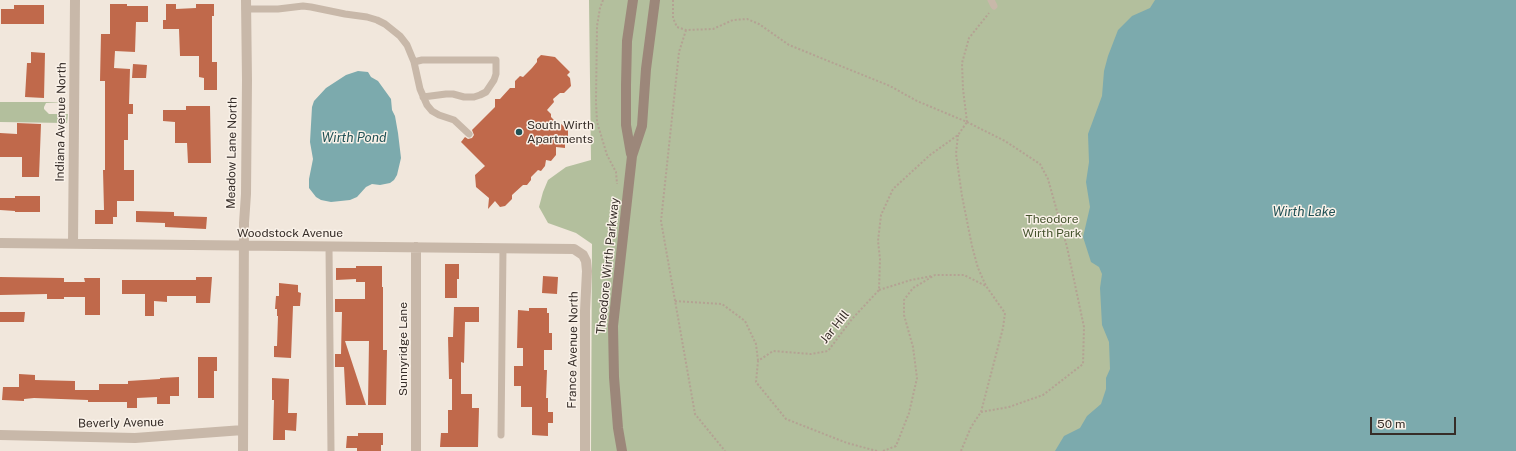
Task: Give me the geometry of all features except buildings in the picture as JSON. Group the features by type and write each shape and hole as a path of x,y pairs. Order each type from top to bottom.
{"street":[{"name":"Indiana Avenue North","path":"73,244 75,0"},
{"name":"Theodore Wirth Parkway","path":"632,156 626,125 626,86 627,41 633,0"},
{"name":"Theodore Wirth Parkway","path":"622,451 618,428 614,377 613,326 632,156 642,126 646,69 654,0"},
{"name":"Meadow Lane North","path":"243,451 244,246 247,80 246,5"},
{"name":"Woodstock Avenue","path":"0,243 568,248 579,252"},
{"name":"Sunnyridge Lane","path":"416,247 416,451"},
{"name":"France Avenue North","path":"579,252 583,255 586,261 587,271 585,311 585,451"},
{"name":"Beverly Avenue","path":"0,435 135,438 243,430"}],"lane":[{"path":"246,5 278,9 311,6 377,20 393,30 407,45 414,62 423,97 432,111 454,120 469,134"},
{"path":"414,62 422,60 496,60 496,74 486,92 474,97 464,97 453,94 423,97"},
{"path":"329,247 331,451"},
{"path":"501,435 503,248"}],"path":[{"path":"603,0 597,26 597,122 607,154 616,172 618,188"},
{"path":"673,0 673,18 677,27 686,30 713,29 733,20 747,19 759,24 789,45 890,86 917,101 967,122 1005,141 1040,164 1048,179 1067,247 1084,327 1083,364 1042,394 1009,407 981,412"},
{"path":"986,286 964,275 935,275 911,280 879,290 880,259 878,241 881,215 893,189 930,156 958,135 967,122 962,63 969,38 992,3"},
{"path":"686,30 679,52 661,221 695,414 724,451"},
{"path":"958,135 956,154 962,196 972,246 978,268 986,286 1005,313 1004,328 981,412 971,427 962,451"},
{"path":"883,451 896,446 909,413 917,378 913,347 904,315 904,300 914,288 935,275"},
{"name":"Jar Hill","path":"758,361 773,351 811,354 828,351 852,319 879,290"},
{"path":"675,301 722,304 745,321 756,344 758,361 756,382 786,419 847,443 877,451"}],"green space":[{"name":"Theodore Wirth Park","path":"589,0 1516,0 1516,451 591,451 592,244 576,233 548,223 539,207 548,180 566,167 591,160"},
{"path":"0,102 66,102 46,103 44,109 49,114 68,114 67,123 0,122"}],"water":[{"name":"Wirth Lake","path":"1155,0 1516,0 1516,451 1055,451 1064,436 1080,428 1087,416 1101,404 1106,389 1106,378 1110,369 1109,342 1102,325 1100,288 1102,274 1099,267 1091,262 1083,237 1090,207 1086,182 1089,162 1088,134 1102,96 1104,71 1118,30 1132,16 1150,8"},
{"name":"Wirth Pond","path":"358,71 368,72 371,77 378,81 391,99 392,110 395,116 398,133 401,158 397,175 390,183 380,185 372,184 366,187 357,197 350,200 331,202 321,200 316,197 309,188 309,179 313,159 310,142 312,107 314,101 326,88 346,75"}],"place":[{"name":"South Wirth Apartments","path":"519,132"}]}
